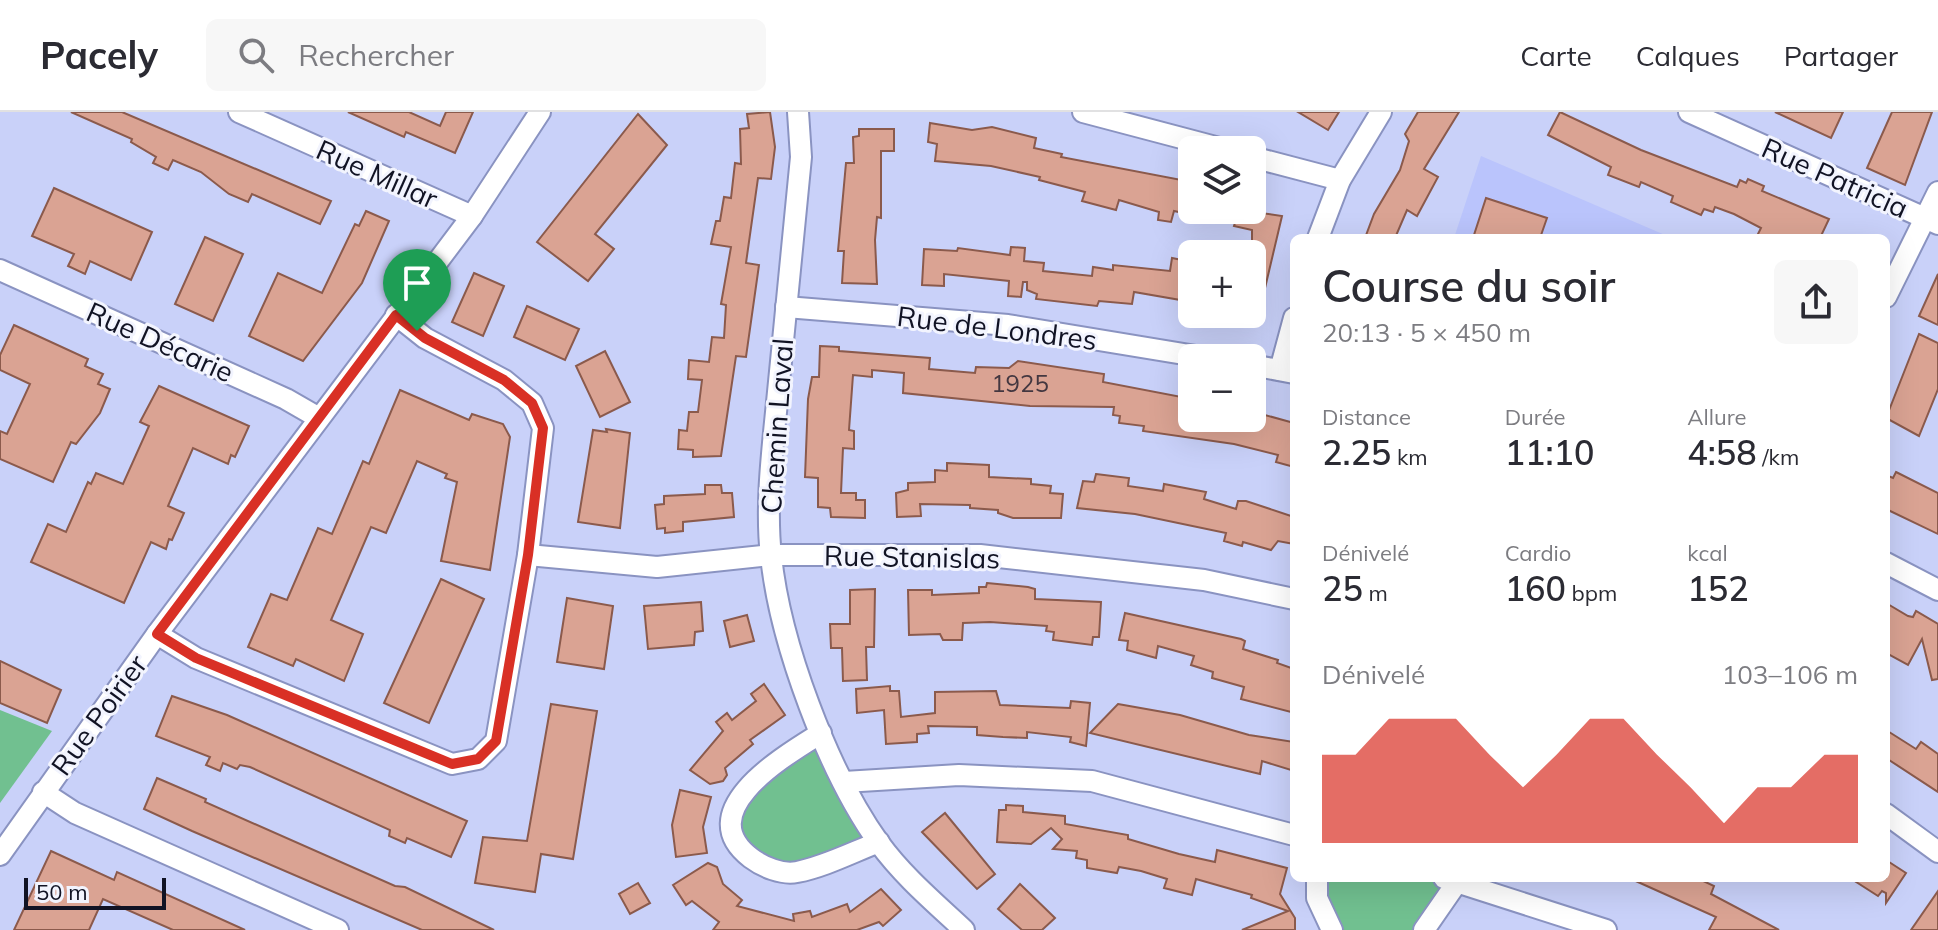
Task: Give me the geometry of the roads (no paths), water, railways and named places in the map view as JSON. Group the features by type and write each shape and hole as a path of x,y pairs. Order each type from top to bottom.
{"street":[{"name":"Rue Millar","path":"239,112 472,216"},
{"name":"Rue Poirier","path":"0,855 157,634 472,216 540,112"},
{"name":"Chemin Laval","path":"798,112 801,157 772,456 771,555 788,640 821,733 844,782 879,842 912,881 964,930"},
{"path":"1083,112 1178,137"},
{"path":"1320,234 1340,180 1381,112"},
{"name":"Rue Patricia","path":"1689,112 1931,221"},
{"path":"1266,161 1340,180"},
{"path":"1890,290 1931,221 1938,192"},
{"name":"Rue Décarie","path":"0,270 286,399 319,418"},
{"name":"Rue de Londres","path":"786,307 1008,325 1178,353"},
{"path":"157,634 196,658 452,764 478,759 496,741 528,555 543,428 532,403 504,380 425,338 396,315"},
{"path":"1266,368 1287,372 1290,349"},
{"name":"Rue Stanislas","path":"528,555 657,567 771,555 980,555 1204,580 1290,598"},
{"path":"1890,565 1938,590"},
{"path":"821,733 765,769 735,803 732,828 740,850 763,867 795,873 879,842"},
{"path":"844,782 959,775 1092,781 1290,834"},
{"path":"43,792 75,813 338,930"},
{"path":"1890,817 1938,852"},
{"path":"1317,882 1317,898 1332,930"},
{"path":"1424,930 1453,882"},
{"path":"1464,882 1606,930"}]}
